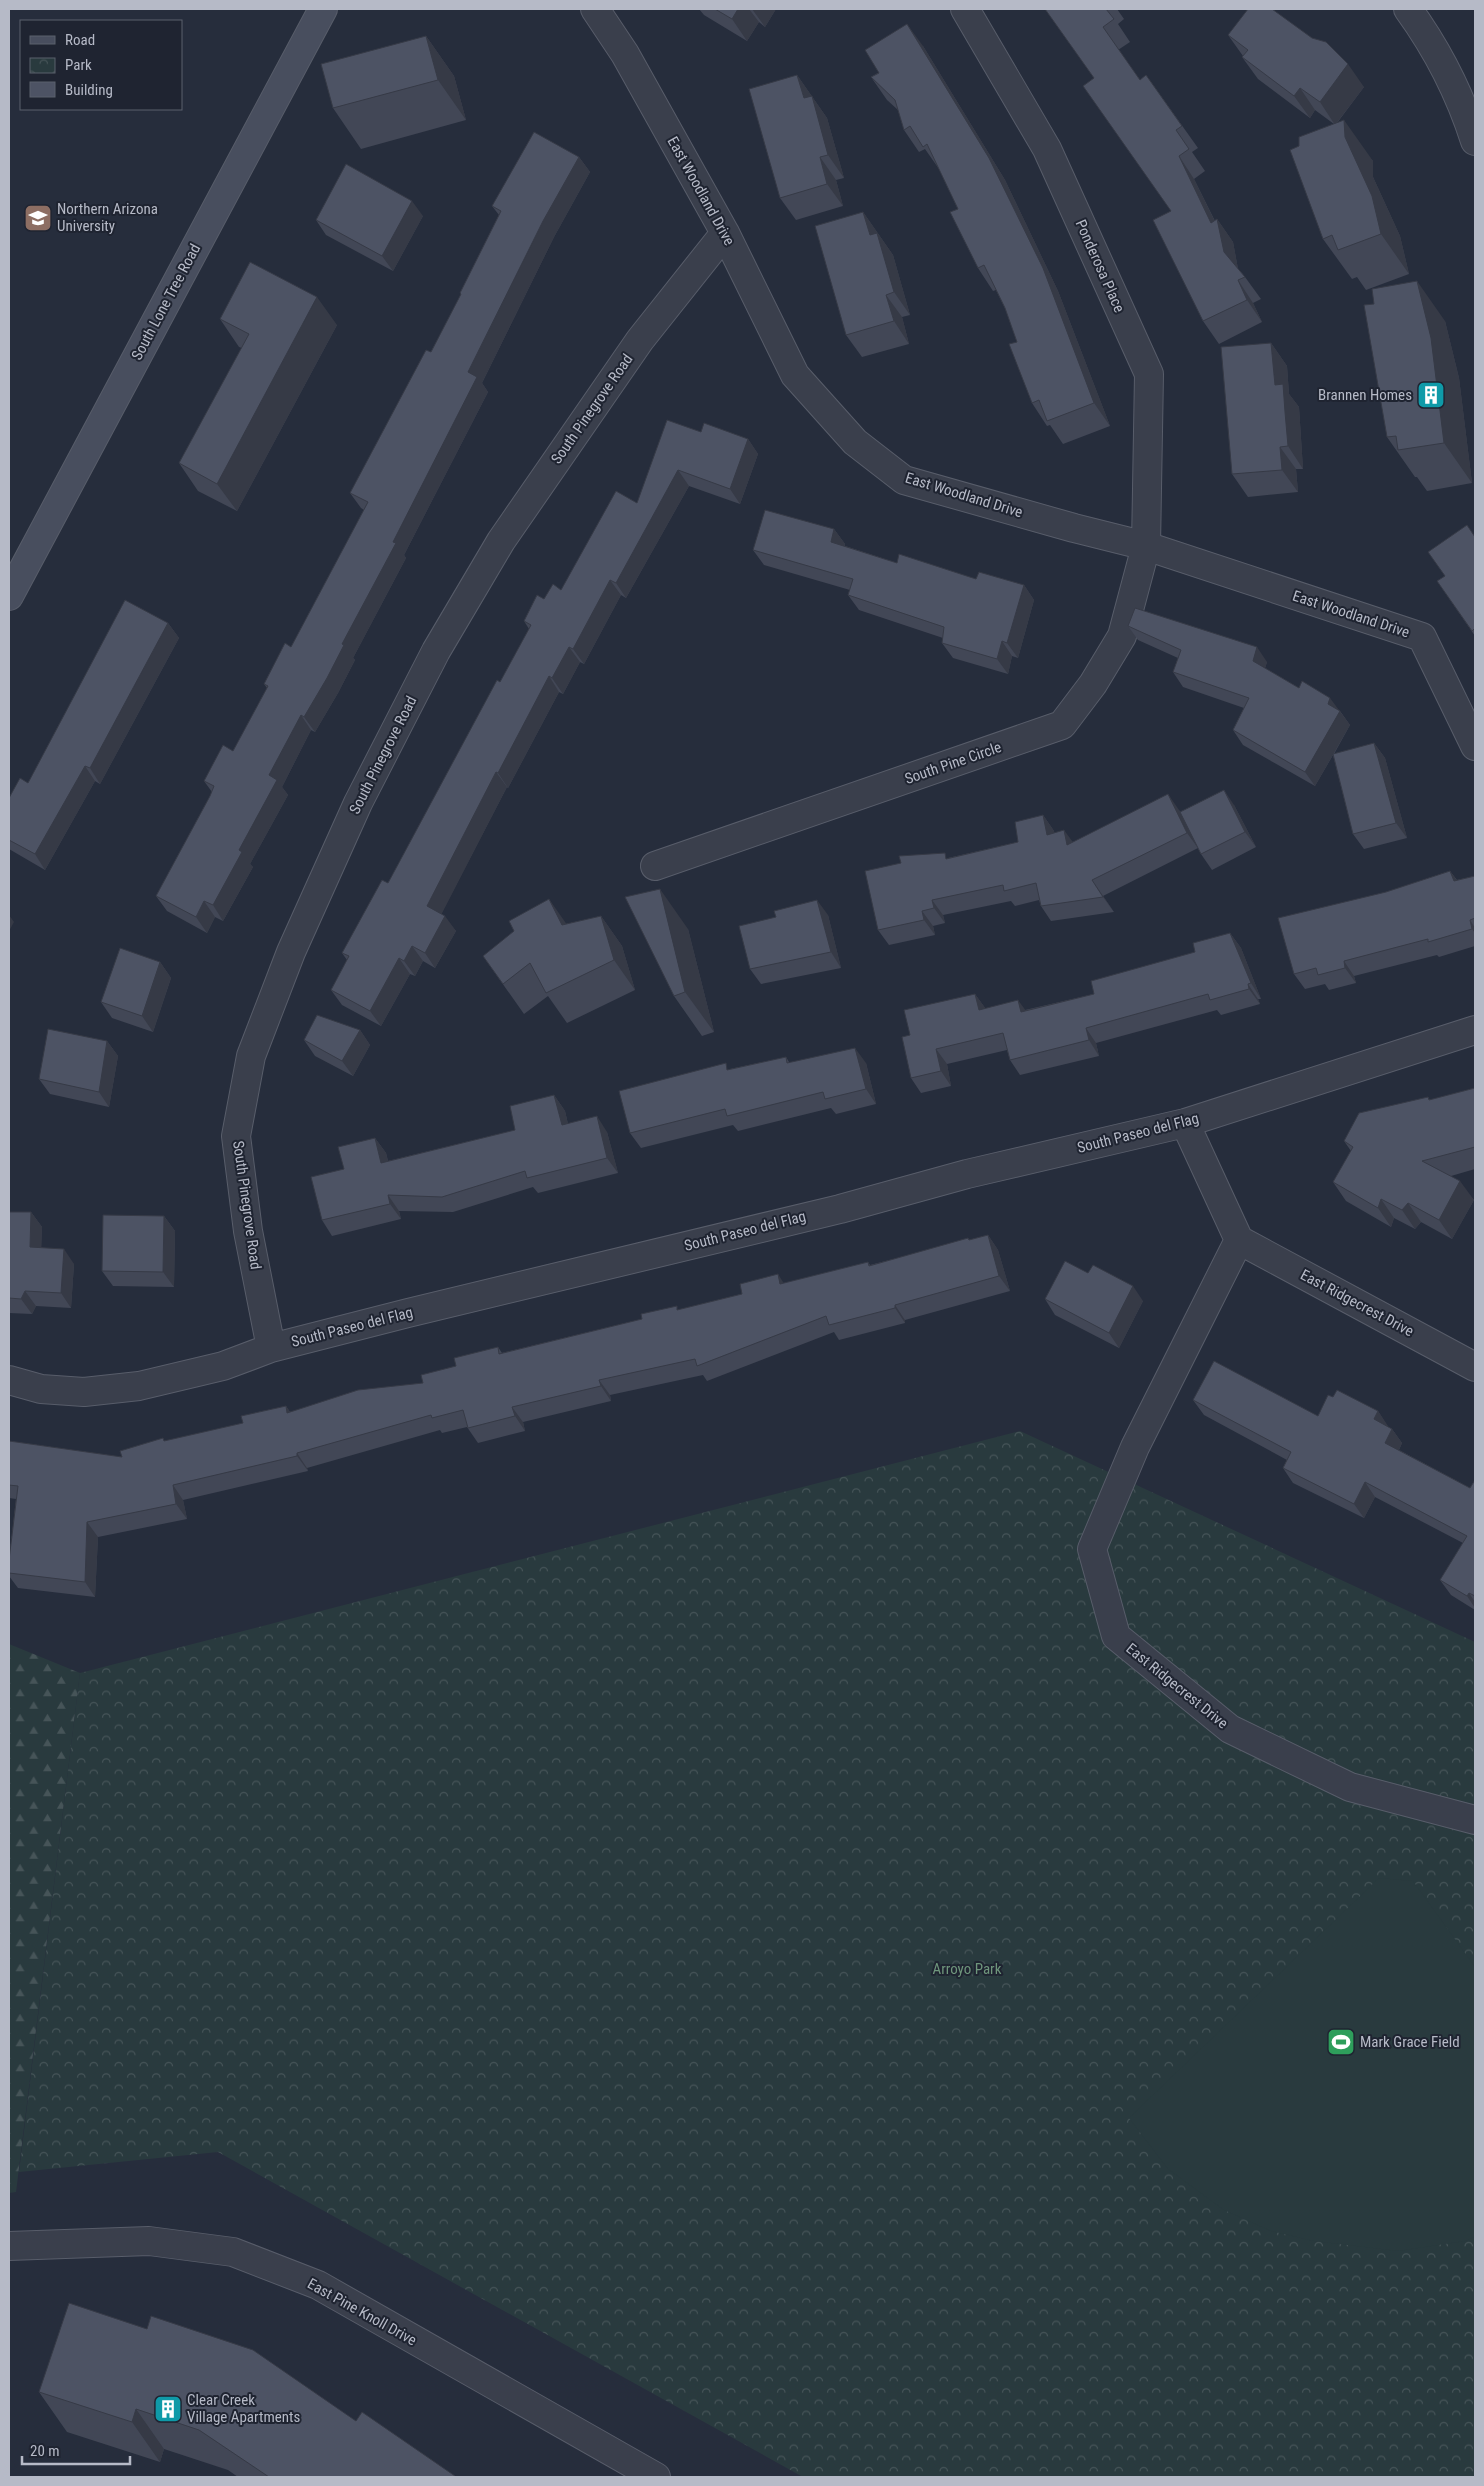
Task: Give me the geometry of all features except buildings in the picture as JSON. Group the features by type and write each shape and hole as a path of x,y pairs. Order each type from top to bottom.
{"main road":[{"name":"South Lone Tree Road","path":"9,596 322,9"}],"street":[{"name":"East Woodland Drive","path":"595,9 626,54 725,233 795,375 855,442 904,480 1074,528 1146,546 1422,637 1475,746"},
{"name":"Ponderosa Place","path":"965,9 1047,149 1149,374 1146,546"},
{"path":"1408,9 1441,61 1459,99 1475,141"},
{"name":"South Pinegrove Road","path":"271,1348 248,1231 236,1136 251,1056 291,952 362,794 436,651 501,541 640,340 725,233"},
{"name":"South Pine Circle","path":"655,866 1062,725 1093,684 1122,636 1146,546"},
{"name":"South Paseo del Flag","path":"9,1380 41,1389 84,1392 139,1386 223,1366 271,1348 840,1209 967,1174 1185,1123 1475,1030"},
{"path":"1185,1123 1239,1240"},
{"name":"East Ridgecrest Drive","path":"1475,1367 1239,1240 1135,1447 1092,1549 1116,1636 1230,1729 1350,1787 1475,1820"},
{"name":"East Pine Knoll Drive","path":"9,2246 149,2242 233,2252 318,2286 656,2477"}],"green space":[{"name":"Arroyo Park","path":"1020,1431 1475,1642 1475,2477 803,2477 218,2152 19,2172 80,1673"},
{"path":"9,1644 80,1673 16,2192 9,2193"},
{"name":"Mark Grace Field","path":"1379,1878 1413,1881 1475,1967 1475,2237 1465,2241 1398,2251 1314,2241 1271,2231 1224,2210 1168,2169 1129,2118"}],"place":[{"name":"Northern Arizona University","path":"38,218"},
{"name":"Brannen Homes","path":"1431,395"},
{"name":"Mark Grace Field","path":"1341,2042"},
{"name":"Clear Creek Village Apartments","path":"168,2409"}]}
